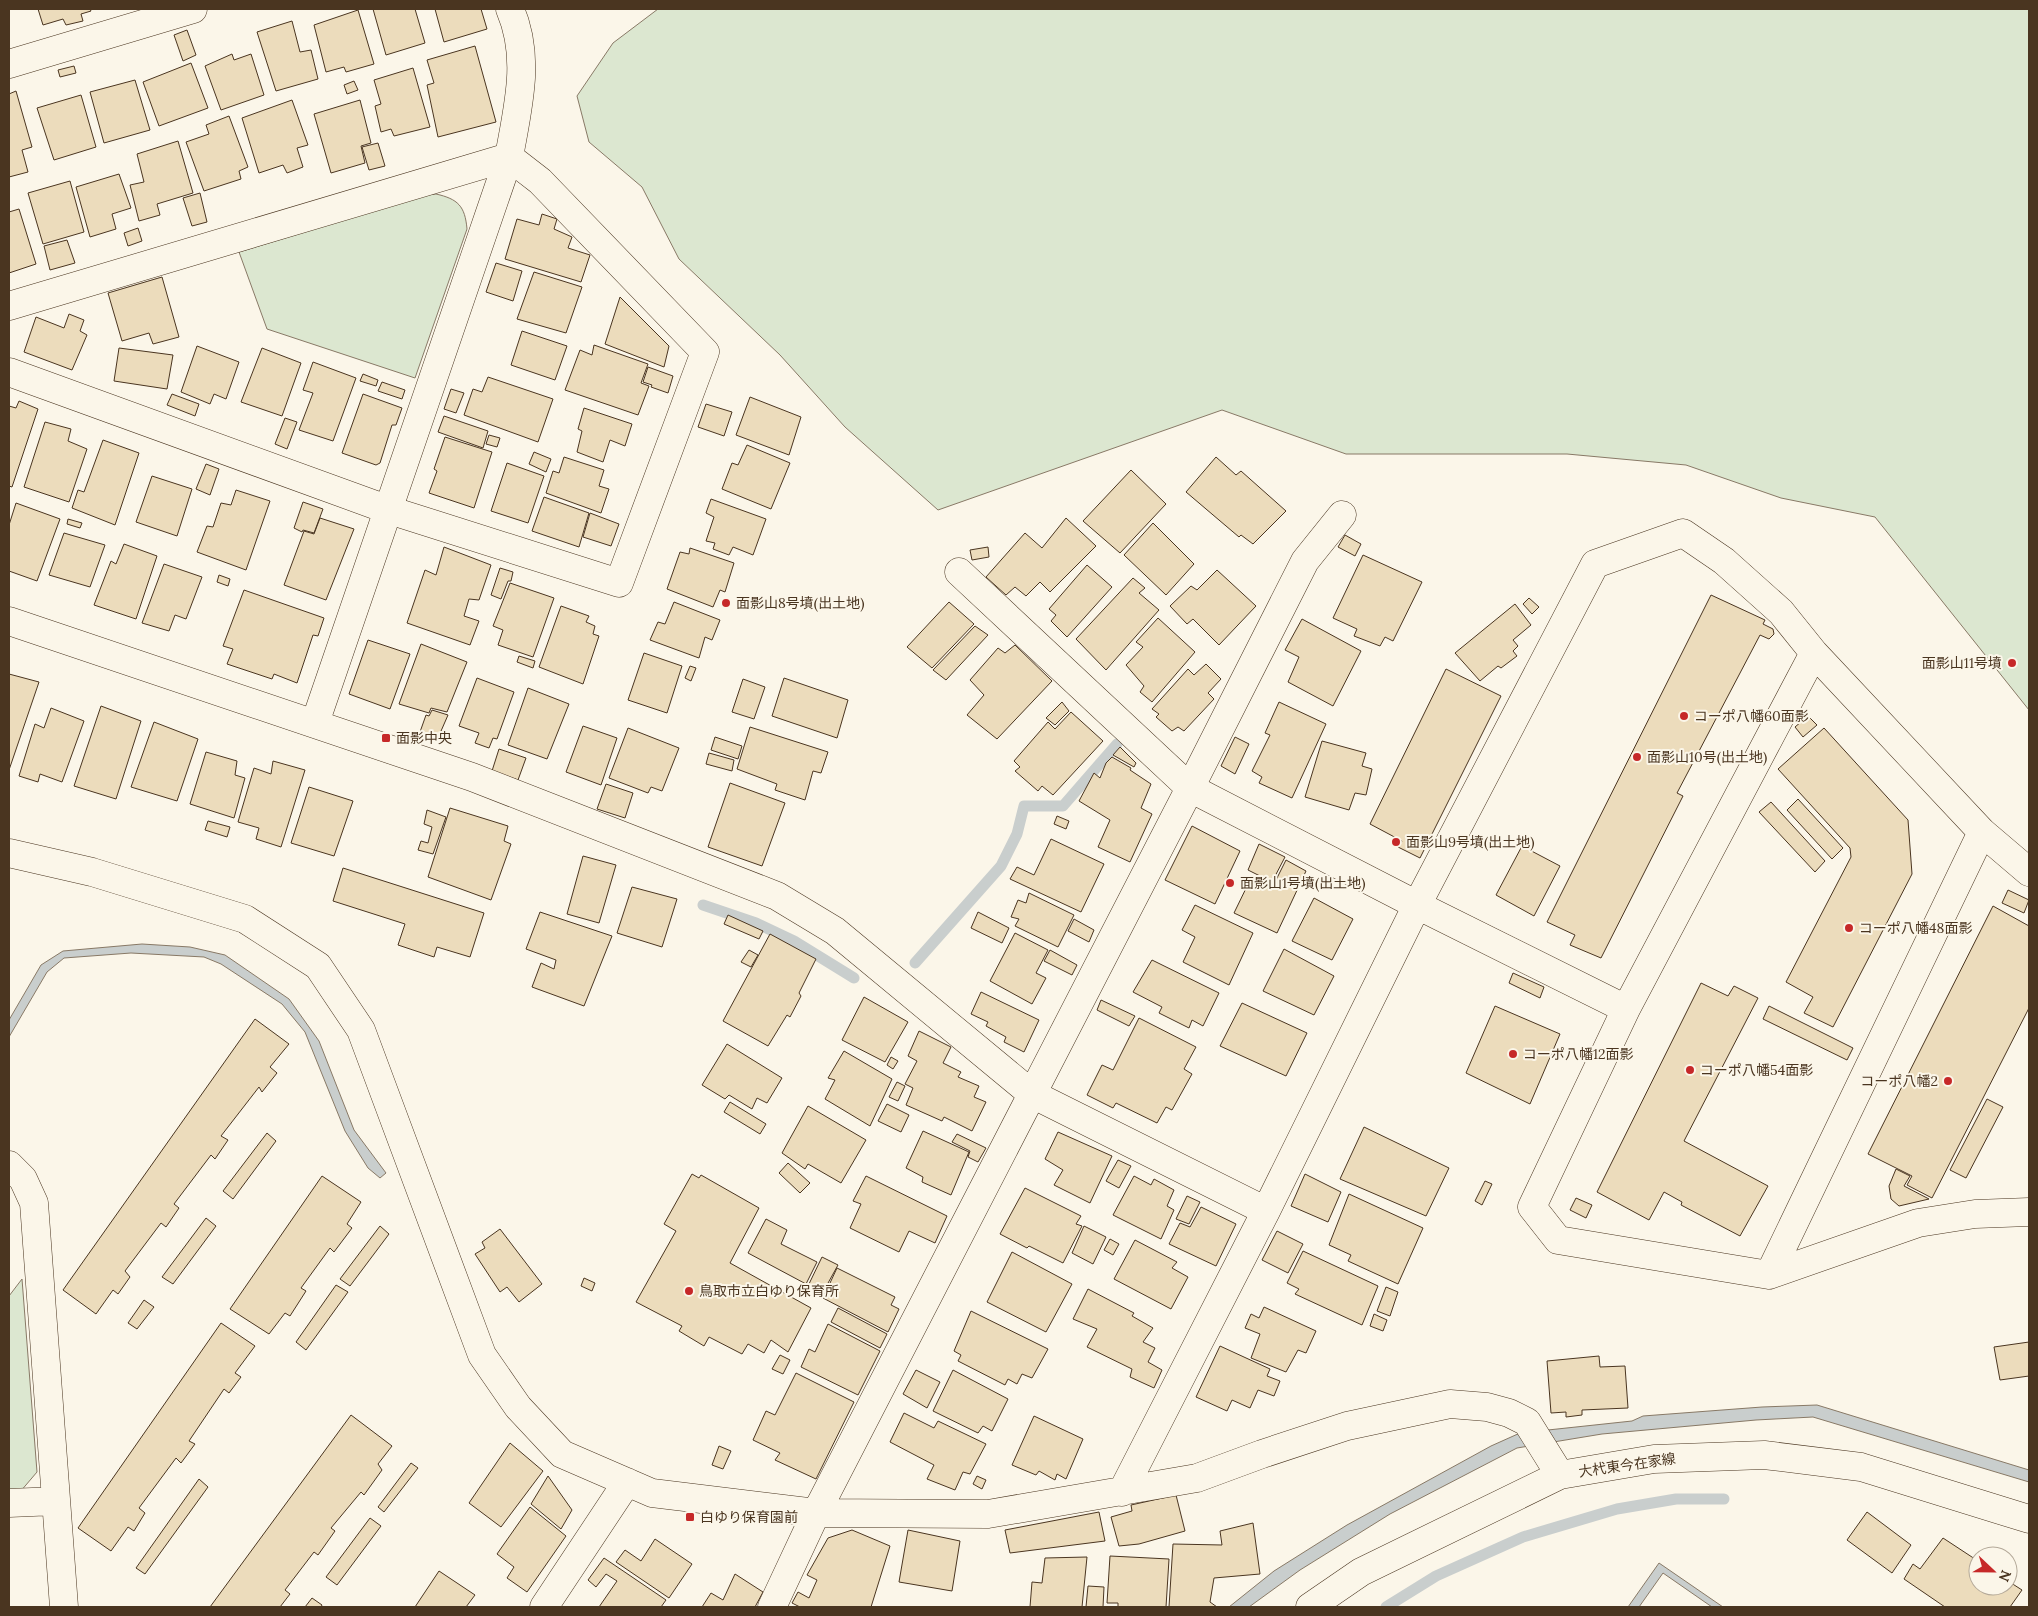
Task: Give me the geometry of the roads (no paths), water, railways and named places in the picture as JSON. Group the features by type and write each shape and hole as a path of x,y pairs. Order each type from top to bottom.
{"street":[{"path":"9,64 193,9"},
{"path":"316,724 509,157 523,79 517,26 510,9"},
{"path":"9,306 509,157"},
{"path":"9,372 389,510 619,583 704,352 540,181 509,157"},
{"path":"772,1607 816,1513 1305,561 1342,515"},
{"path":"1122,1492 1266,1211 1417,905 1595,564 1683,534 1724,561 1781,612 1814,653 1982,832 2029,872"},
{"path":"959,572 1190,788 1417,905 1626,1009"},
{"path":"9,621 472,777 776,896 835,931 1032,1094 1266,1211"},
{"path":"1814,653 1626,1009 1532,1207 1558,1240 1769,1275 1918,1223 1975,1214 2029,1212"},
{"path":"1769,1275 1982,832"},
{"path":"9,853 92,872 245,919 318,966 360,1030 482,1355 518,1408 562,1454 652,1493 816,1513 988,1514 1197,1478 1347,1426 1450,1404 1487,1407 1509,1413 1527,1422 1560,1475"},
{"path":"9,1165 23,1179 34,1203 64,1607"},
{"name":"大杙東今在家線","path":"1310,1607 1361,1572 1560,1475 1654,1459 1764,1455 1861,1467 2029,1519"},
{"path":"544,1607 627,1482"},
{"path":"9,1503 56,1501"}],"waterway":[{"path":"915,963 1001,866 1017,834 1024,806 1063,806 1117,744"},
{"path":"703,905 756,923 794,941 854,978"},
{"path":"1386,1607 1436,1576 1523,1537 1617,1509 1676,1499 1724,1499"}],"place":[{"name":"面影山8号墳(出土地)","path":"726,603"},
{"name":"面影山11号墳","path":"2012,663"},
{"name":"コーポ八幡60面影","path":"1684,716"},
{"name":"面影中央","path":"386,738"},
{"name":"面影山10号(出土地)","path":"1637,757"},
{"name":"面影山9号墳(出土地)","path":"1396,842"},
{"name":"面影山1号墳(出土地)","path":"1230,883"},
{"name":"コーポ八幡48面影","path":"1849,928"},
{"name":"コーポ八幡12面影","path":"1513,1054"},
{"name":"コーポ八幡54面影","path":"1690,1070"},
{"name":"コーポ八幡2","path":"1948,1081"},
{"name":"鳥取市立白ゆり保育所","path":"689,1291"},
{"name":"白ゆり保育園前","path":"690,1517"}]}
